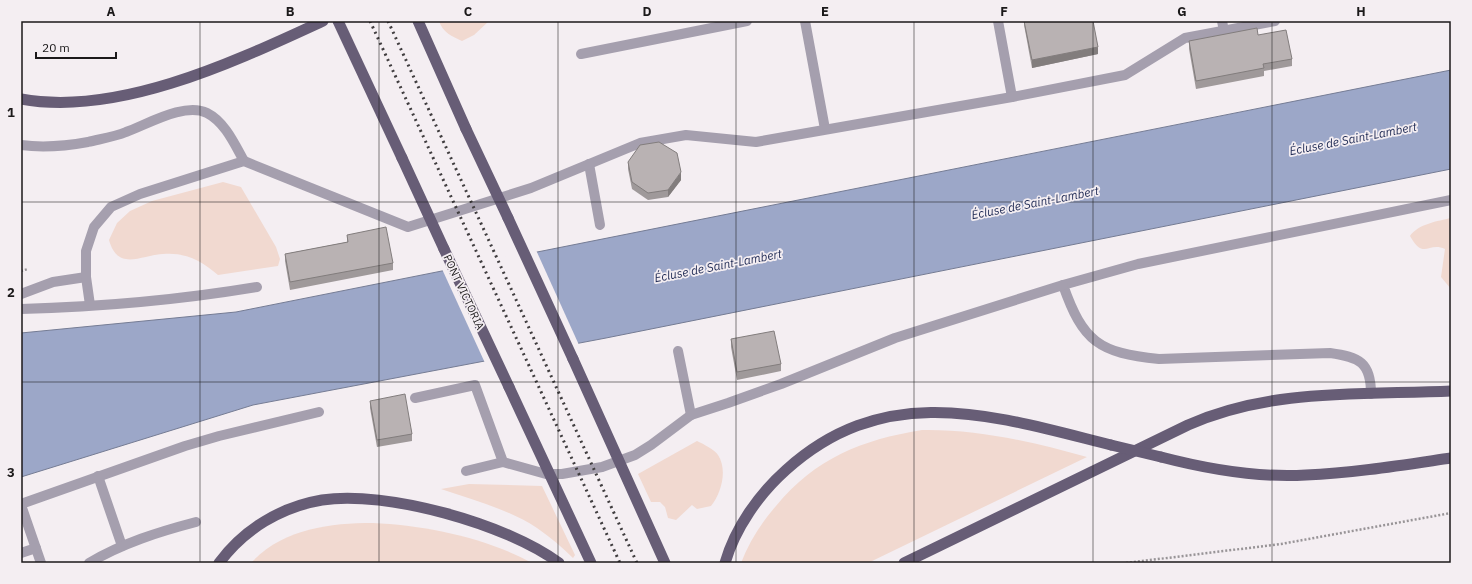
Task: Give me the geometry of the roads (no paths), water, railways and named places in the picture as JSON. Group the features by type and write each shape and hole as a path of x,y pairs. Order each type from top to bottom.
{"main road":[{"path":"21,100 41,102 78,102 130,94 219,66 323,21"},
{"name":"PONT VICTORIA","path":"338,21 590,563"},
{"path":"418,21 665,563"},
{"path":"904,563 1205,417 1237,407 1274,399 1320,395 1451,391"},
{"path":"725,563 736,535 749,514 779,477 809,452 830,439 876,420 926,412 968,413 1017,422 1161,457 1229,471 1304,476 1451,458"},
{"path":"219,563 237,542 254,528 273,516 323,500 347,499 390,502 470,520 510,536 559,563"}],"lane":[{"path":"581,54 747,21"},
{"path":"805,21 825,129"},
{"path":"998,21 1012,97"},
{"path":"21,145 61,146 88,142 124,133 175,113 201,111 217,120 224,128 244,161 408,227 531,188 640,143 686,135 756,142 1012,97 1125,75 1185,38 1223,26 1275,21"},
{"path":"90,305 85,261 89,240 94,227 111,207 140,194 244,161"},
{"path":"589,164 600,225"},
{"path":"466,471 503,462 546,474 562,474 602,467 635,455 691,415 774,386 895,338 1064,285 1138,264 1451,200"},
{"path":"21,294 53,282 86,276"},
{"path":"1064,285 1073,313 1087,336 1116,352 1132,356 1159,359 1330,353 1349,355 1360,362 1368,371 1371,381 1371,394"},
{"path":"21,309 90,305 214,294 257,287"},
{"path":"678,351 691,415"},
{"path":"415,398 475,385 503,462"},
{"path":"40,563 21,504 98,476 219,436 319,412"},
{"path":"98,476 122,546"},
{"path":"89,563 122,546 159,532 196,522"},
{"path":"21,554 36,548"}],"water":[{"name":"Écluse de Saint-Lambert","path":"1451,70 1451,169 606,338 253,405 21,477 21,333 236,312"}],"railway":[{"path":"370,21 620,563"},
{"path":"388,21 637,563"}]}
